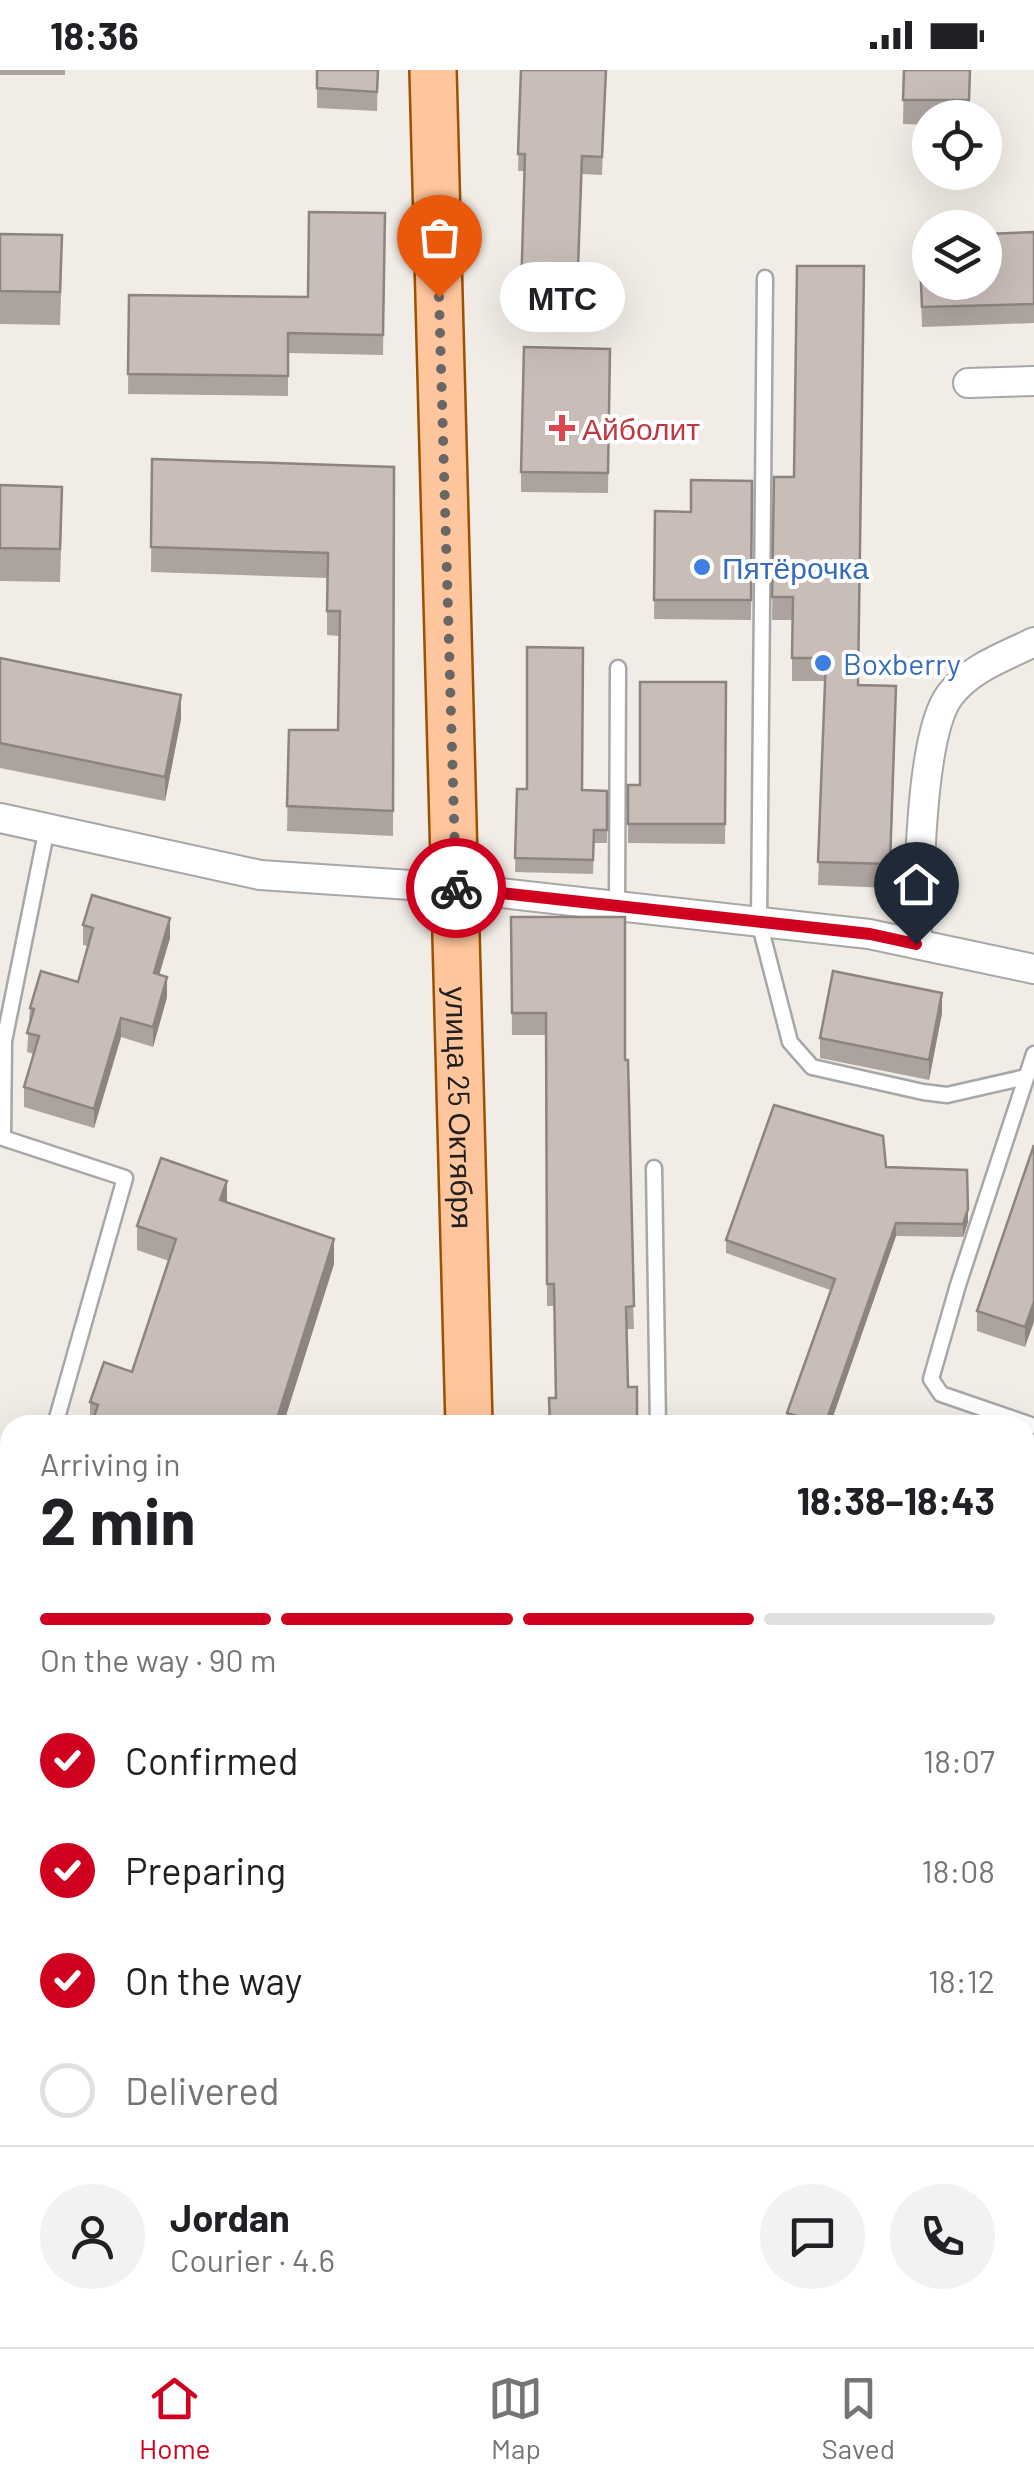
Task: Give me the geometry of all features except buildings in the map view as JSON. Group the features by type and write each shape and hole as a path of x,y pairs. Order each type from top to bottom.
{"main road":[{"name":"улица 25 Октября","path":"432,70 469,1415"}],"street":[{"path":"968,383 1034,382"},
{"path":"916,944 924,807 934,727 950,694 985,666 1034,642"},
{"path":"0,818 260,875 456,888 870,934 1034,969"}],"lane":[{"path":"765,278 759,922 790,1042 812,1068 947,1095 1026,1078"},
{"path":"617,906 618,668"},
{"path":"47,828 4,1041 3,1138 125,1178 59,1415"},
{"path":"1002,1415 941,1394 931,1379 1034,1054"},
{"path":"654,1168 658,1415"}],"way so far":[{"path":"439,297 456,888"}],"place":[{"name":"МТС","path":"439,297"},
{"name":"Айболит","path":"562,428"},
{"name":"Пятёрочка","path":"702,567"},
{"name":"Boxberry","path":"823,663"}],"route":[{"path":"456,888 870,934 916,944"}]}
